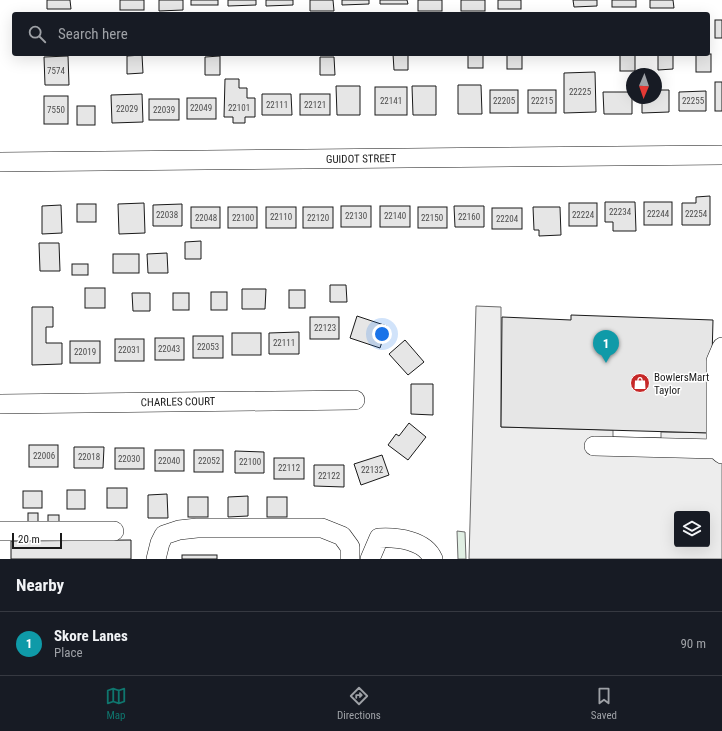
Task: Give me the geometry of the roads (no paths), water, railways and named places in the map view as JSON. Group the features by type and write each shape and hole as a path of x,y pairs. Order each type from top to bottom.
{"street":[{"name":"GUIDOT STREET","path":"0,162 722,155"},
{"path":"594,446 719,452 716,361 722,346"},
{"name":"CHARLES COURT","path":"0,404 355,400"},
{"path":"156,559 160,543 164,535 179,530 247,527 322,528 342,536 350,546 350,559"},
{"path":"0,531 114,531"},
{"path":"370,559 379,538 396,537 416,543 433,559"}],"place":[{"name":"Skore Lanes","path":"606,363"},
{"name":"BowlersMart Taylor","path":"640,383"}]}
